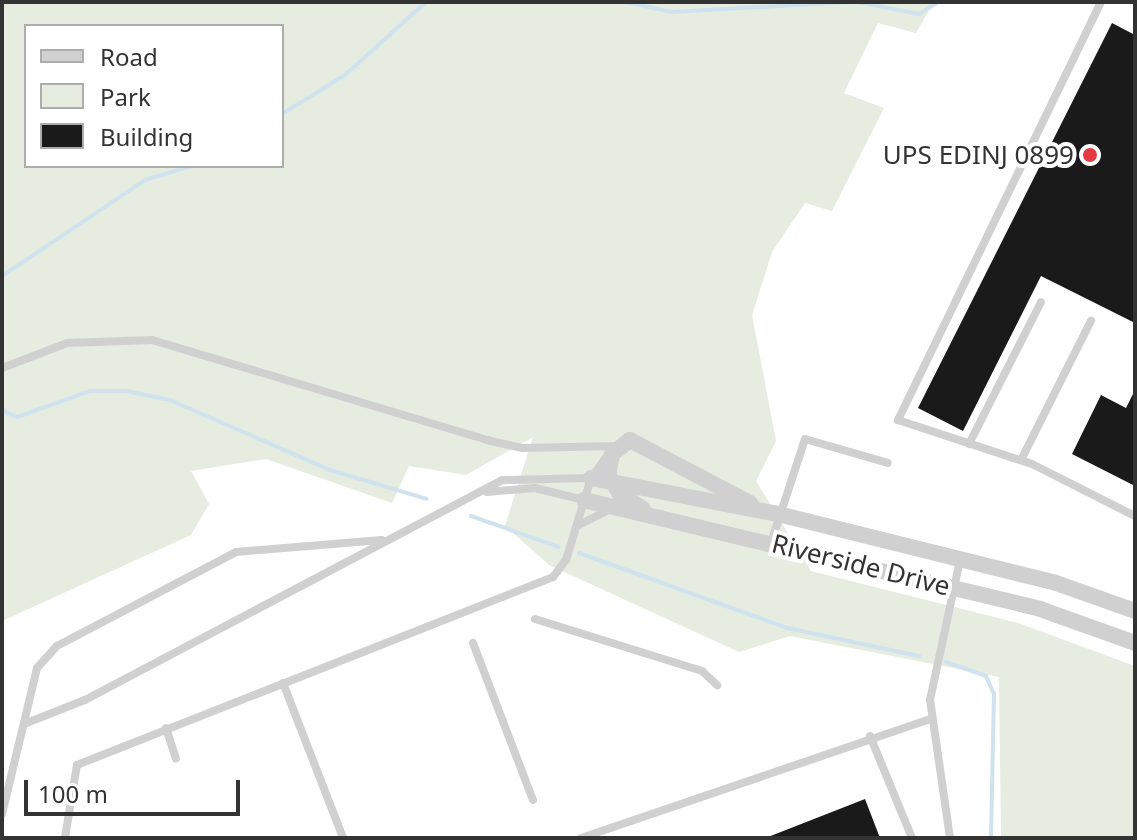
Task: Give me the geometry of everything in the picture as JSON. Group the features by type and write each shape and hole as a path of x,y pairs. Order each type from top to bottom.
{"street":[{"path":"656,515 628,501 610,481 619,445 644,442 728,494 778,514"},
{"name":"Riverside Drive","path":"591,478 778,514 960,559 1135,611"},
{"name":"Riverside Drive","path":"584,500 952,587 1135,643"}],"lane":[{"path":"1101,2 898,420 1021,460 1135,516"},
{"path":"969,444 1041,302"},
{"path":"1021,460 1091,321"},
{"path":"2,368 67,343 152,340 510,446 619,445"},
{"path":"771,543 805,439 888,463"},
{"path":"65,838 77,765 548,580 563,566 591,478 619,445"},
{"path":"24,724 85,700 479,494 525,476 591,478"},
{"path":"479,494 535,488 584,500"},
{"path":"578,525 595,512 622,511"},
{"path":"2,814 24,724 47,654 228,556 387,540"},
{"path":"950,838 930,719 932,668 960,559"},
{"path":"535,619 690,666 717,685"},
{"path":"473,643 533,800"},
{"path":"283,683 343,838"},
{"path":"581,838 870,736 930,719"},
{"path":"166,728 176,758"},
{"path":"870,736 912,838"}],"green space":[{"path":"2,2 934,2 916,33 878,23 844,93 884,108 832,211 805,203 772,252 752,315 776,441 756,481 811,571 1018,623 1135,666 1135,838 1001,838 999,677 790,636 739,652 549,565 505,526 533,437 466,475 409,466 392,503 266,459 191,471 209,504 191,535 2,621"}],"building":[{"name":"UPS EDINJ 0899","path":"1112,23 1135,35 1135,323 1041,276 963,431 918,408"},
{"path":"1135,390 1135,486 1072,454 1101,395 1126,408"},
{"path":"865,799 880,838 768,838 768,837"}],"waterway":[{"path":"284,113 345,75 426,2"},
{"path":"455,2 596,2"},
{"path":"626,2 672,12 851,2"},
{"path":"858,2 919,14 938,2"},
{"path":"2,276 145,180 184,168"},
{"path":"2,410 17,417 90,391 126,391 170,400 330,470 427,499"},
{"path":"471,516 559,547"},
{"path":"579,553 787,628 919,656"},
{"path":"946,662 986,676 994,694 991,838"}],"place":[{"name":"UPS EDINJ 0899","path":"1090,155"}]}
